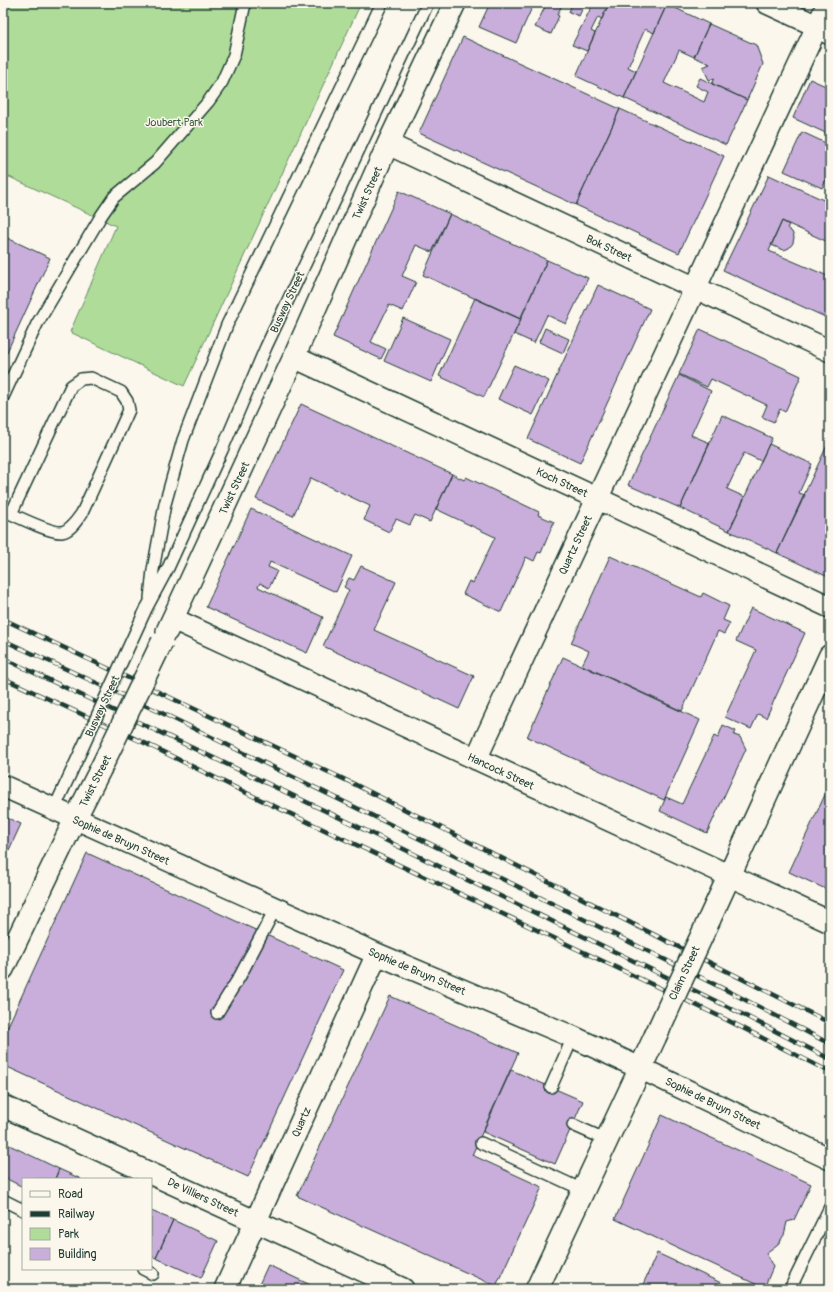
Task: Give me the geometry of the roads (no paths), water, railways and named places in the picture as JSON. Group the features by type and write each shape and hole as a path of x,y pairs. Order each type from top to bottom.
{"street":[{"name":"Twist Street","path":"3,969 173,619 294,358 388,144 455,3"},
{"path":"767,3 824,30 828,3"},
{"name":"Quartz Street","path":"476,759 596,498 695,288 824,30"},
{"name":"Bok Street","path":"388,144 830,351"},
{"name":"Koch Street","path":"294,358 830,607"},
{"name":"Hancock Street","path":"173,619 830,922"},
{"name":"Claim Street","path":"537,1289 655,1037 830,656"},
{"name":"Sophie de Bruyn Street","path":"3,786 377,954 573,1037 830,1159"},
{"name":"Quartz","path":"225,1289 377,954"},
{"name":"De Villiers Street","path":"3,1106 403,1289"}],"lane":[{"path":"3,396 37,324 100,216 114,197 155,163 208,102 222,82 234,55 245,3"},
{"name":"Busway Street","path":"148,606 153,570 166,504 183,440 227,325 382,3"},
{"name":"Busway Street","path":"54,809 148,606 168,568 222,450 266,347 428,3"},
{"path":"91,378 121,392 128,401 129,410 82,513 72,527 62,532 51,531 7,512 70,386 81,379 91,378"},
{"path":"217,1013 240,976 275,909"},
{"path":"551,1087 573,1037"},
{"path":"573,1125 607,1140"},
{"path":"481,1143 584,1190"},
{"path":"3,1200 22,1210"},
{"path":"790,1289 830,1207"}],"railway":[{"path":"3,619 352,783 830,1023"},
{"path":"3,640 164,714 531,893 732,993 830,1044"},
{"path":"3,658 336,816 726,1006 830,1059"},
{"path":"3,678 149,745 238,789 721,1017 830,1072"}],"park label":[{"name":"Joubert Park","path":"174,122"}]}
